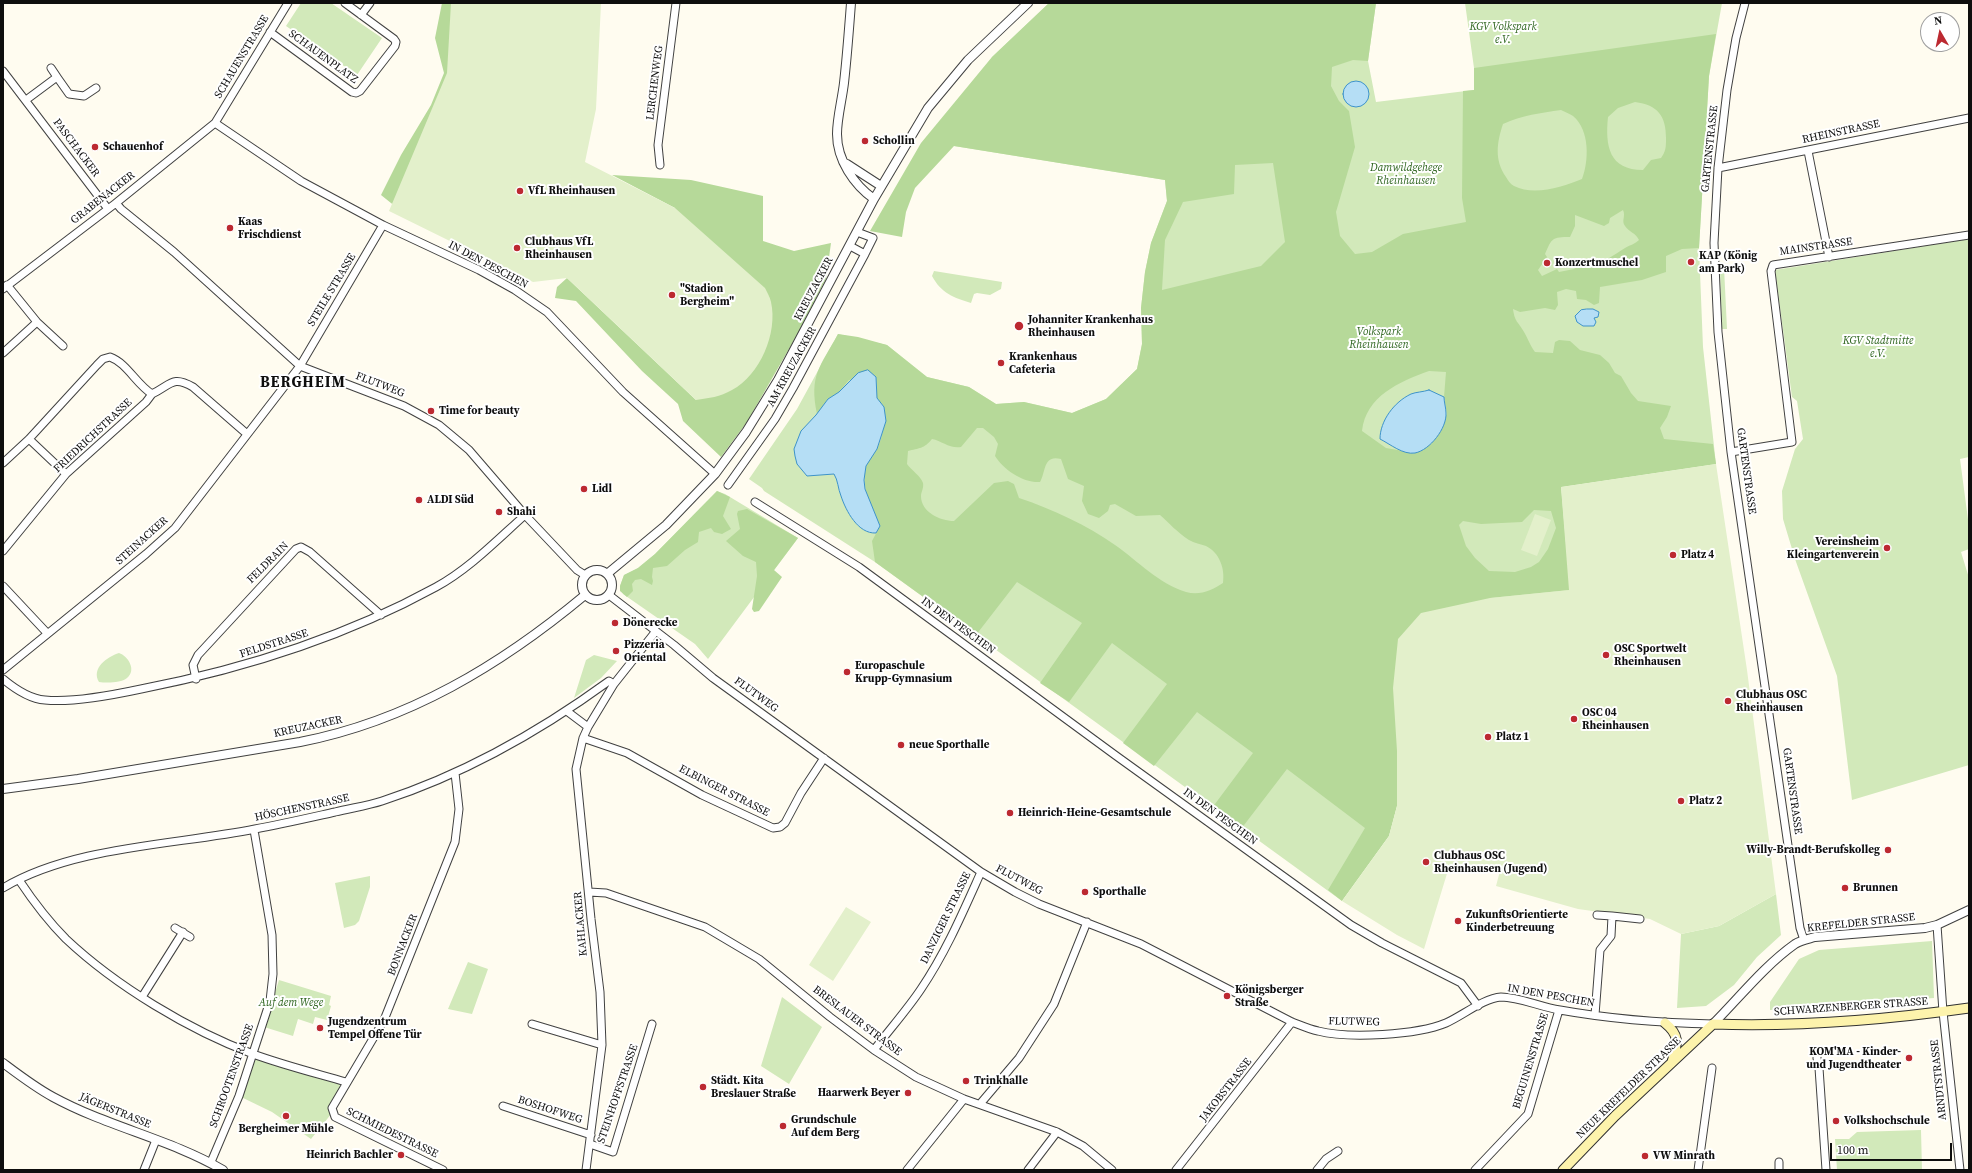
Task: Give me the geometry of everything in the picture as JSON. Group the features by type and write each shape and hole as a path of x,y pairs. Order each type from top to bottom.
{"main road":[{"name":"SCHWARZENBERGER STRASSE","path":"1713,1024 1770,1025 1824,1023 1943,1012 1969,1008"},
{"path":"1665,1023 1674,1031 1677,1039 1671,1063"},
{"name":"NEUE KREFELDER STRASSE","path":"1563,1170 1585,1146 1713,1024"}],"street":[{"name":"SCHAUENSTRASSE","path":"215,123 288,3"},
{"name":"SCHAUENPLATZ","path":"270,32 356,94 390,52 396,42 345,3"},
{"path":"361,15 370,3"},
{"name":"LERCHENWEG","path":"660,166 658,145 676,3"},
{"path":"851,3 843,96 837,134 843,161 863,192 874,199"},
{"name":"KREUZACKER","path":"607,574 666,525 715,474 746,432 765,403 881,186 928,108 968,60 1028,3"},
{"name":"GARTENSTRASSE","path":"1745,3 1736,38 1727,90 1718,168 1714,243 1718,332 1731,452 1800,928 1804,940"},
{"path":"51,68 69,94 84,96 96,88"},
{"name":"PASCHACKER","path":"3,71 108,209"},
{"path":"26,100 57,77"},
{"name":"RHEINSTRASSE","path":"1718,168 1969,118"},
{"name":"GRABENACKER","path":"5,287 116,203 215,123"},
{"name":"IN DEN PESCHEN","path":"215,123 301,181 383,226 479,270 515,290 547,312 623,392 715,474"},
{"path":"1808,151 1829,257"},
{"path":"843,161 881,186"},
{"name":"FLUTWEG","path":"116,203 121,209 174,252 300,366 404,406 438,425 469,450 525,515 577,570 585,575"},
{"name":"STEILE STRASSE","path":"300,366 383,226"},
{"name":"AM KREUZACKER","path":"728,485 775,419 794,388 865,254 873,238 857,232"},
{"name":"MAINSTRASSE","path":"1731,452 1792,442 1771,267 1777,264 1969,235"},
{"path":"850,246 865,254"},
{"path":"5,287 63,346"},
{"path":"3,353 38,322"},
{"path":"3,463 30,439 103,359 110,357 118,360 144,389 152,394"},
{"name":"STEINACKER","path":"3,670 118,577 175,528 300,366"},
{"name":"FRIEDRICHSTRASSE","path":"3,551 66,474 146,402 152,394 172,382 178,380 193,387 247,434"},
{"path":"30,439 66,474"},
{"name":"IN DEN PESCHEN","path":"755,502 859,567 1115,755 1351,925 1382,943 1461,983 1478,1006 1490,1000 1502,997 1559,1010 1595,1015 1665,1023 1713,1024"},
{"name":"FELDSTRASSE","path":"3,678 29,697 58,701 110,695 196,679 255,662 333,635 381,615 437,586 465,566 525,515"},
{"name":"FELDRAIN","path":"196,679 193,665 198,655 296,549 301,547 310,552 381,615"},
{"path":"596,570 607,574 612,585 608,595 604,599 594,601 585,596 581,587 585,575 596,570"},
{"path":"3,586 47,633"},
{"name":"FLUTWEG","path":"608,595 656,631 713,678 981,872 1033,901 1141,944 1292,1022 1318,1031 1349,1034 1417,1031 1439,1026 1478,1006"},
{"name":"KREUZACKER","path":"3,790 300,742 327,736 377,720 415,706 471,677 502,658 585,596"},
{"name":"KAHLACKER","path":"586,1170 602,1045 600,992 576,769 583,738 588,727 614,684 656,631"},
{"path":"588,727 568,712 609,682 614,684"},
{"name":"HÖSCHENSTRASSE","path":"3,888 40,870 72,860 254,830 381,802 455,773 490,756 568,712"},
{"name":"ELBINGER STRASSE","path":"583,738 627,753 702,795 773,828 780,827 785,823 801,793 824,758"},
{"name":"BONNACKER","path":"332,1113 332,1108 346,1082 384,1020 455,842 459,809 458,789 455,773"},
{"name":"SCHROOTENSTRASSE","path":"210,1162 239,1096 254,1054 270,1001 273,950 254,830"},
{"name":"DANZIGER STRASSE","path":"874,1050 920,990 933,970 956,928 981,872"},
{"path":"19,880 36,906 66,939 104,970 142,997 216,1038 254,1054 346,1082"},
{"name":"BRESLAUER STRASSE","path":"589,892 606,893 705,926 759,959 830,1017 874,1050 916,1078 964,1099 1057,1132 1083,1146 1112,1170"},
{"name":"KREFELDER STRASSE","path":"1713,1024 1771,965 1796,944 1804,940 1815,937 1921,928 1937,925 1969,910"},
{"path":"1597,915 1640,919"},
{"path":"1595,1015 1600,950 1611,936 1612,916"},
{"path":"980,1104 1019,1058 1054,1004 1087,922"},
{"name":"SCHWARZENBERGER STRASSE","path":"1937,925 1943,1012"},
{"path":"175,928 190,937"},
{"path":"142,997 183,932"},
{"name":"BEGUINENSTRASSE","path":"1475,1170 1528,1114 1559,1010"},
{"name":"ARNDTSTRASSE","path":"1943,1012 1960,1170"},
{"name":"JAKOBSTRASSE","path":"1176,1170 1292,1022"},
{"path":"532,1024 602,1045"},
{"name":"STEINHOFFSTRASSE","path":"590,1144 612,1152 652,1024"},
{"path":"1817,1058 1820,1068 1826,1170"},
{"name":"JÄGERSTRASSE","path":"3,1063 53,1097 102,1119 210,1162 223,1170"},
{"path":"1698,1170 1712,1068"},
{"path":"907,1170 964,1099"},
{"name":"BOSHOFWEG","path":"503,1106 591,1135"},
{"name":"SCHMIEDESTRASSE","path":"332,1113 335,1117 443,1170"},
{"path":"1028,1170 1057,1132"},
{"path":"144,1170 156,1140"},
{"path":"1317,1170 1326,1159 1338,1152"},
{"path":"1779,1162 1779,1170"}],"green space":[{"path":"301,3 331,3 382,38 357,75 286,26"},
{"path":"442,3 456,3 453,63 396,207 381,195 401,155 431,105 444,73 435,38"},
{"name":"VfL Rheinhausen","path":"451,3 601,3 596,109 585,162 675,208 765,288 771,300 772,327 769,340 765,352 758,364 742,383 723,394 696,400 567,278 533,282 389,211 447,73"},
{"name":"Volkspark Rheinhausen","path":"1049,3 1376,3 1368,61 1376,102 1474,90 1474,68 1465,3 1722,3 1709,76 1699,248 1703,347 1716,464 1561,487 1570,590 1397,751 1342,901 875,562 764,491 749,479 797,409 838,334 887,345 927,377 969,387 996,404 1024,402 1072,413 1106,399 1137,369 1142,344 1141,308 1145,272 1151,243 1167,201 1165,180 954,146 992,57"},
{"name":"Volkspark Rheinhausen","path":"1049,3 1376,3 1368,61 1353,60 1332,67 1331,86 1339,101 1349,111 1355,147 1336,212 1340,236 1355,254 1372,252 1403,234 1466,222 1462,198 1463,91 1474,90 1474,68 1716,34 1709,76 1699,248 1682,249 1666,256 1666,272 1642,280 1600,287 1599,303 1594,305 1586,300 1577,299 1576,291 1566,289 1557,292 1558,305 1555,310 1545,308 1520,312 1513,309 1516,320 1535,352 1553,353 1555,342 1559,340 1570,341 1580,350 1600,355 1609,363 1615,373 1621,376 1631,393 1638,401 1671,406 1667,417 1660,428 1664,439 1713,444 1716,464 1561,487 1570,590 1490,598 1397,751 1397,806 1389,836 1342,901 1328,890 1365,828 1287,769 1241,829 1212,808 1253,753 1197,712 1154,766 1123,743 1167,684 1112,643 1069,702 1040,683 1082,623 1017,582 976,635 875,562 872,541 880,526 868,498 865,475 867,464 877,449 881,439 884,423 884,407 877,398 876,377 849,380 839,392 828,399 817,414 814,390 815,380 821,364 838,334 858,337 887,345 927,377 969,387 996,404 1024,402 1072,413 1106,399 1137,369 1142,344 1141,308 1145,272 1151,243 1167,201 1165,180 954,146 915,188 906,212 902,237 870,231 921,143 992,57","holes":["1635,102 1650,106 1655,109 1662,118 1666,130 1665,151 1661,158 1651,160 1643,170 1623,166 1616,161 1609,147 1607,138 1608,117 1618,108","1561,110 1573,116 1583,129 1587,155 1582,179 1566,185 1548,189 1522,189 1509,182 1502,171 1498,158 1499,137 1503,124 1524,116","1273,163 1285,242 1261,266 1162,290 1165,240 1183,202 1234,194 1235,165","1623,210 1624,224 1639,240 1601,262 1595,263 1583,260 1574,269 1559,272 1557,269 1542,276 1538,270 1547,257 1545,254 1549,245 1556,238 1570,237 1575,226 1575,215 1604,226 1609,223 1610,218","1429,371 1446,372 1444,397 1447,414 1415,453 1386,448 1362,431 1370,408 1386,392 1406,380","977,428 983,428 994,437 998,444 995,456 1003,466 1014,475 1034,482 1040,482 1048,461 1055,458 1061,459 1068,479 1084,486 1082,501 1088,514 1099,518 1108,511 1110,505 1115,504 1136,516 1160,515 1189,540 1206,546 1215,553 1222,567 1223,583 1201,593 1186,592 1167,584 1149,572 1115,545 1081,524 1056,512 1019,498 1014,484 1008,481 994,483 954,521 937,517 924,507 921,496 923,483 907,464 908,451 918,449 932,439 961,447","1534,510 1551,511 1556,528 1548,549 1539,562 1531,567 1515,572 1489,571 1475,558 1466,546 1459,525 1463,521 1481,524 1522,522"]},
{"path":"612,175 691,180 763,196 763,241 794,251 831,243 826,279 797,335 747,422 721,457 683,421 678,404 642,371 576,301 555,298 557,287 567,278 696,400 675,208"},
{"name":"KGV Stadtmitte e.V.","path":"1969,239 1969,457 1960,459 1969,527 1969,549 1961,552 1969,578 1969,765 1852,800 1837,676 1795,559 1783,519 1782,491 1795,449 1803,439 1797,401 1792,397 1775,270"},
{"path":"1724,267 1727,329 1722,329 1720,269"},
{"path":"934,271 1002,282 1001,289 990,295 974,294 971,303 954,297 944,291 932,276"},
{"name":"OSC 04 Rheinhausen","path":"1716,464 1747,670 1776,894 1719,926 1681,934 1650,919 1578,909 1496,886 1500,871 1449,867 1424,949 1397,935 1342,901 1389,836 1397,806 1397,751 1393,688 1398,639 1421,613 1490,598 1569,590 1561,487"},
{"path":"717,491 725,494 798,538 708,659 695,644 623,594 620,586 624,575 638,568 655,554"},
{"path":"717,491 730,497 723,516 731,529 722,534 714,532 711,528 699,532 698,542 685,550 667,566 653,568 652,585 641,579 635,580 632,584 633,591 627,597 620,591 620,586 624,575 638,568 655,554"},
{"path":"747,509 798,538 774,570 782,577 759,611 754,612 752,609 757,576 756,562 743,556 726,541 740,529 737,514 738,511"},
{"path":"1535,514 1551,520 1537,556 1521,550"},
{"path":"119,653 128,660 130,664 130,675 124,680 118,682 99,682 97,672 99,668 105,660"},
{"path":"594,655 617,661 601,678 574,698 586,660"},
{"path":"370,876 370,887 359,921 355,925 344,928 335,883"},
{"path":"1776,894 1781,935 1757,957 1734,985 1706,1006 1677,1008 1681,934 1719,926"},
{"path":"846,907 871,922 833,981 809,965"},
{"path":"1932,941 1934,998 1770,1010 1770,1002 1799,959 1819,950"},
{"path":"468,962 488,969 472,1014 448,1009"},
{"name":"Auf dem Wege","path":"279,980 331,996 329,1005 331,1006 327,1020 315,1017 313,1024 298,1019 293,1036 264,1027"},
{"path":"782,997 822,1027 789,1084 761,1066"},
{"path":"254,1054 346,1082 332,1113 311,1139 272,1112 239,1096"},
{"path":"1921,1130 1922,1170 1837,1170 1835,1139 1849,1139 1857,1132"}],"water":[{"path":"1356,81 1365,85 1369,94 1365,103 1356,107 1347,103 1343,94 1347,85"},
{"path":"1593,309 1599,312 1598,317 1594,318 1596,322 1594,326 1583,326 1577,322 1575,316 1581,310"},
{"path":"868,370 876,377 877,398 884,407 886,421 877,449 866,466 864,480 865,489 880,526 876,533 864,530 858,526 850,515 843,502 834,474 807,476 797,464 794,449 801,431 828,399 839,392 858,373"},
{"path":"1429,390 1444,397 1446,411 1444,425 1432,443 1421,451 1410,453 1401,451 1380,439 1382,426 1385,419 1399,402 1411,394"}],"place":[{"name":"Schollin","path":"865,141"},
{"name":"Schauenhof","path":"95,147"},
{"name":"VfL Rheinhausen","path":"520,191"},
{"name":"Kaas Frischdienst","path":"230,228"},
{"name":"Clubhaus VfL Rheinhausen","path":"517,248"},
{"name":"KAP (König am Park)","path":"1691,262"},
{"name":"Konzertmuschel","path":"1547,263"},
{"name":"\"Stadion Bergheim\"","path":"672,295"},
{"name":"Johanniter Krankenhaus Rheinhausen","path":"1019,326"},
{"name":"Krankenhaus Cafeteria","path":"1001,363"},
{"name":"Time for beauty","path":"431,411"},
{"name":"Lidl","path":"584,489"},
{"name":"ALDI Süd","path":"419,500"},
{"name":"Shahi","path":"499,512"},
{"name":"Vereinsheim Kleingartenverein","path":"1887,548"},
{"name":"Platz 4","path":"1673,555"},
{"name":"Dönerecke","path":"615,623"},
{"name":"Pizzeria Oriental","path":"616,651"},
{"name":"OSC Sportwelt Rheinhausen","path":"1606,655"},
{"name":"Europaschule Krupp-Gymnasium","path":"847,672"},
{"name":"Clubhaus OSC Rheinhausen","path":"1728,701"},
{"name":"OSC 04 Rheinhausen","path":"1574,719"},
{"name":"Platz 1","path":"1488,737"},
{"name":"neue Sporthalle","path":"901,745"},
{"name":"Platz 2","path":"1681,801"},
{"name":"Heinrich-Heine-Gesamtschule","path":"1010,813"},
{"name":"Willy-Brandt-Berufskolleg","path":"1888,850"},
{"name":"Clubhaus OSC Rheinhausen (Jugend)","path":"1426,862"},
{"name":"Brunnen","path":"1845,888"},
{"name":"Sporthalle","path":"1085,892"},
{"name":"ZukunftsOrientierte Kinderbetreuung","path":"1458,921"},
{"name":"Königsberger Straße","path":"1227,996"},
{"name":"Jugendzentrum Tempel Offene Tür","path":"320,1028"},
{"name":"KOM'MA - Kinder- und Jugendtheater","path":"1909,1058"},
{"name":"Trinkhalle","path":"966,1081"},
{"name":"Städt. Kita Breslauer Straße","path":"703,1087"},
{"name":"Haarwerk Beyer","path":"908,1093"},
{"name":"Bergheimer Mühle","path":"286,1116"},
{"name":"Volkshochschule","path":"1836,1121"},
{"name":"Grundschule Auf dem Berg","path":"783,1126"},
{"name":"Heinrich Bachler","path":"401,1155"},
{"name":"VW Minrath","path":"1645,1156"}],"district":[{"name":"BERGHEIM","path":"303,383"}],"park label":[{"name":"KGV Volkspark e.V.","path":"1503,33"},
{"name":"Damwildgehege Rheinhausen","path":"1406,174"}]}
